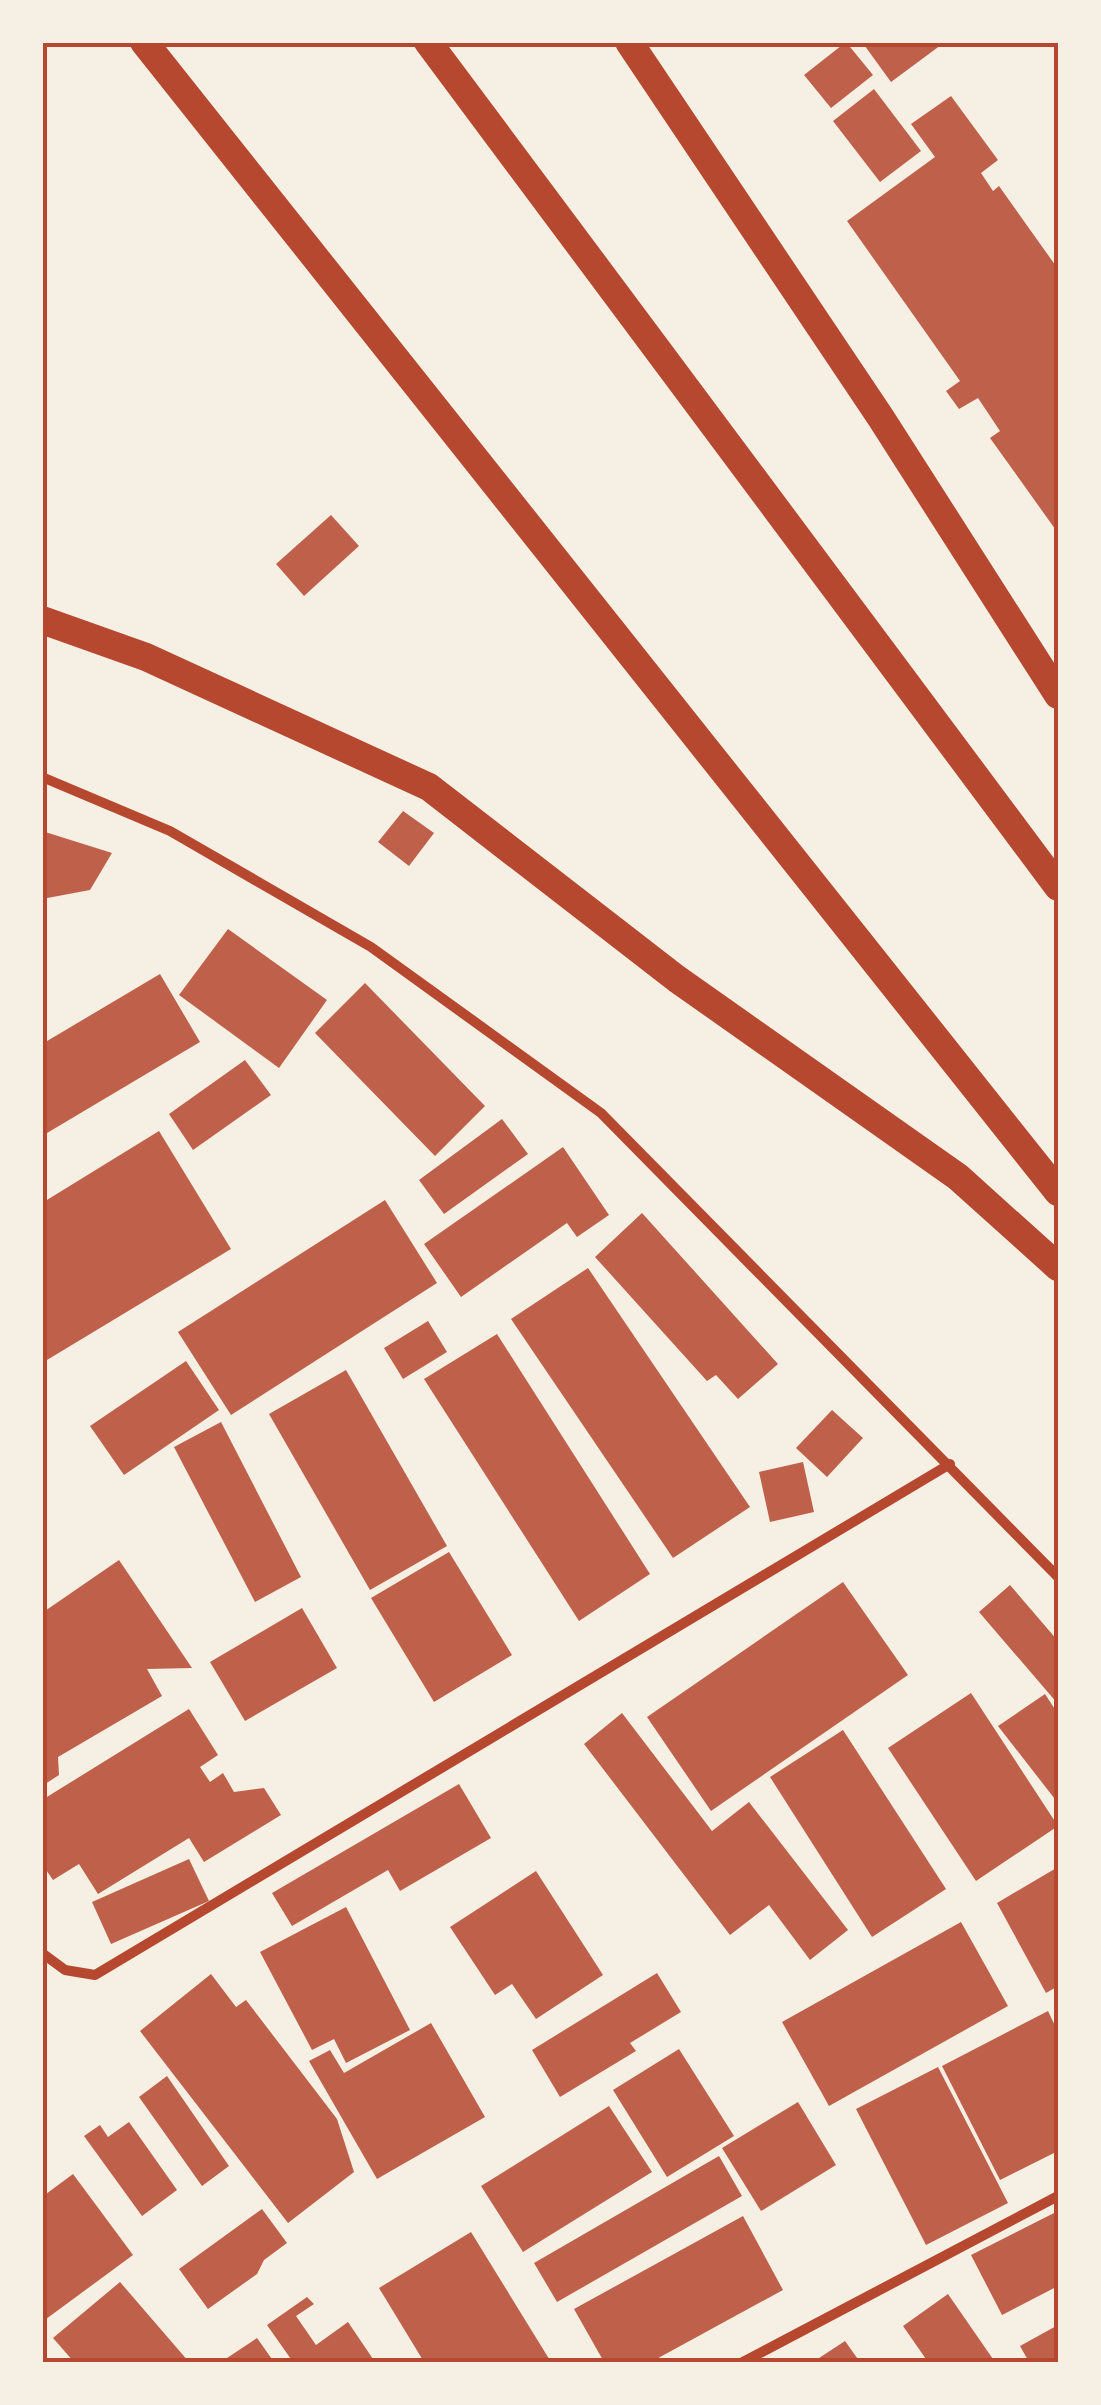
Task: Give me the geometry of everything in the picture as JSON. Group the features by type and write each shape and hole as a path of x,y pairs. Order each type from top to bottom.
{"highway":[{"path":"144,42 1058,1192"},
{"path":"428,42 1058,887"},
{"path":"629,42 882,418 1058,695"},
{"path":"42,620 146,657 429,788 678,978 958,1176 1058,1268"}],"street":[{"path":"42,778 170,831 371,947 602,1113 1058,1578"},
{"path":"42,1953 66,1970 95,1975 950,1464"},
{"path":"743,2362 1058,2196"}],"building":[{"path":"846,42 873,75 831,108 804,75"},
{"path":"862,42 945,42 891,82"},
{"path":"874,89 921,151 880,182 833,121"},
{"path":"951,96 998,160 981,173 993,191 999,186 1058,269 1058,533 990,438 1000,431 978,398 959,409 946,391 960,381 847,221 935,157 911,124"},
{"path":"331,515 359,546 304,596 276,564"},
{"path":"403,811 434,833 409,866 378,842"},
{"path":"42,831 112,853 90,890 42,899"},
{"path":"228,929 327,1000 279,1068 179,995"},
{"path":"160,974 200,1042 42,1136 42,1044"},
{"path":"365,983 485,1106 435,1156 315,1033"},
{"path":"245,1060 271,1095 193,1150 169,1114"},
{"path":"502,1119 528,1154 444,1214 419,1180"},
{"path":"159,1131 231,1249 42,1363 42,1203"},
{"path":"563,1147 609,1215 577,1237 567,1223 461,1297 424,1244"},
{"path":"385,1200 437,1283 231,1415 178,1332"},
{"path":"642,1213 778,1364 738,1399 716,1375 707,1381 595,1257"},
{"path":"588,1268 750,1507 673,1558 511,1319"},
{"path":"428,1321 447,1352 403,1379 384,1348"},
{"path":"497,1334 650,1574 579,1621 424,1379"},
{"path":"186,1361 219,1410 124,1475 90,1426"},
{"path":"346,1370 447,1546 370,1590 269,1414"},
{"path":"832,1410 863,1438 827,1477 796,1448"},
{"path":"221,1422 301,1577 255,1602 174,1447"},
{"path":"803,1462 814,1512 770,1522 759,1472"},
{"path":"449,1552 512,1655 434,1702 371,1598"},
{"path":"119,1560 192,1668 147,1669 162,1696 58,1757 59,1775 42,1786 42,1613"},
{"path":"843,1582 908,1675 711,1811 647,1717"},
{"path":"1010,1585 1058,1641 1058,1704 979,1612"},
{"path":"302,1608 337,1668 245,1721 210,1662"},
{"path":"971,1693 1058,1826 976,1881 888,1748"},
{"path":"1045,1694 1058,1714 1058,1803 998,1726"},
{"path":"189,1709 218,1755 200,1767 210,1782 223,1773 234,1792 264,1788 281,1815 204,1862 189,1838 98,1894 79,1864 53,1880 42,1864 42,1800"},
{"path":"622,1713 712,1831 749,1802 848,1930 810,1960 769,1905 730,1935 584,1744"},
{"path":"843,1730 946,1889 872,1937 770,1777"},
{"path":"459,1784 491,1838 400,1891 388,1870 292,1926 272,1893"},
{"path":"189,1859 209,1901 111,1944 92,1902"},
{"path":"1058,1867 1058,1986 1046,1993 997,1903"},
{"path":"536,1871 603,1975 536,2019 512,1984 495,1995 450,1927"},
{"path":"346,1907 410,2030 346,2063 334,2039 312,2050 260,1952"},
{"path":"961,1922 1008,2006 829,2106 782,2022"},
{"path":"657,1973 681,2012 630,2043 636,2051 560,2097 532,2050"},
{"path":"211,1974 236,2007 246,2000 337,2119 354,2172 288,2223 140,2031"},
{"path":"1048,2011 1058,2032 1058,2151 1000,2180 942,2066"},
{"path":"431,2023 485,2117 377,2179 309,2061 330,2050 344,2073"},
{"path":"679,2049 734,2136 667,2177 613,2090"},
{"path":"938,2067 1008,2203 926,2245 856,2109"},
{"path":"167,2076 229,2166 202,2186 139,2097"},
{"path":"798,2102 836,2165 761,2211 722,2148"},
{"path":"609,2106 652,2172 523,2252 481,2186"},
{"path":"129,2122 177,2190 142,2216 84,2136 100,2125 108,2137"},
{"path":"719,2156 742,2196 557,2302 534,2263"},
{"path":"73,2174 133,2255 42,2322 42,2197"},
{"path":"262,2209 287,2243 264,2260 257,2274 208,2309 179,2269"},
{"path":"1058,2211 1058,2286 1002,2315 971,2255"},
{"path":"743,2216 783,2290 651,2362 604,2362 574,2309"},
{"path":"471,2232 551,2362 424,2362 379,2288"},
{"path":"120,2282 189,2362 74,2362 53,2338"},
{"path":"948,2294 995,2362 928,2362 903,2326"},
{"path":"307,2297 314,2304 296,2316 316,2345 348,2322 375,2362 293,2362 267,2325"},
{"path":"1058,2325 1058,2362 1029,2362 1020,2346"},
{"path":"257,2338 274,2362 221,2362"},
{"path":"845,2341 860,2362 813,2362"}]}
